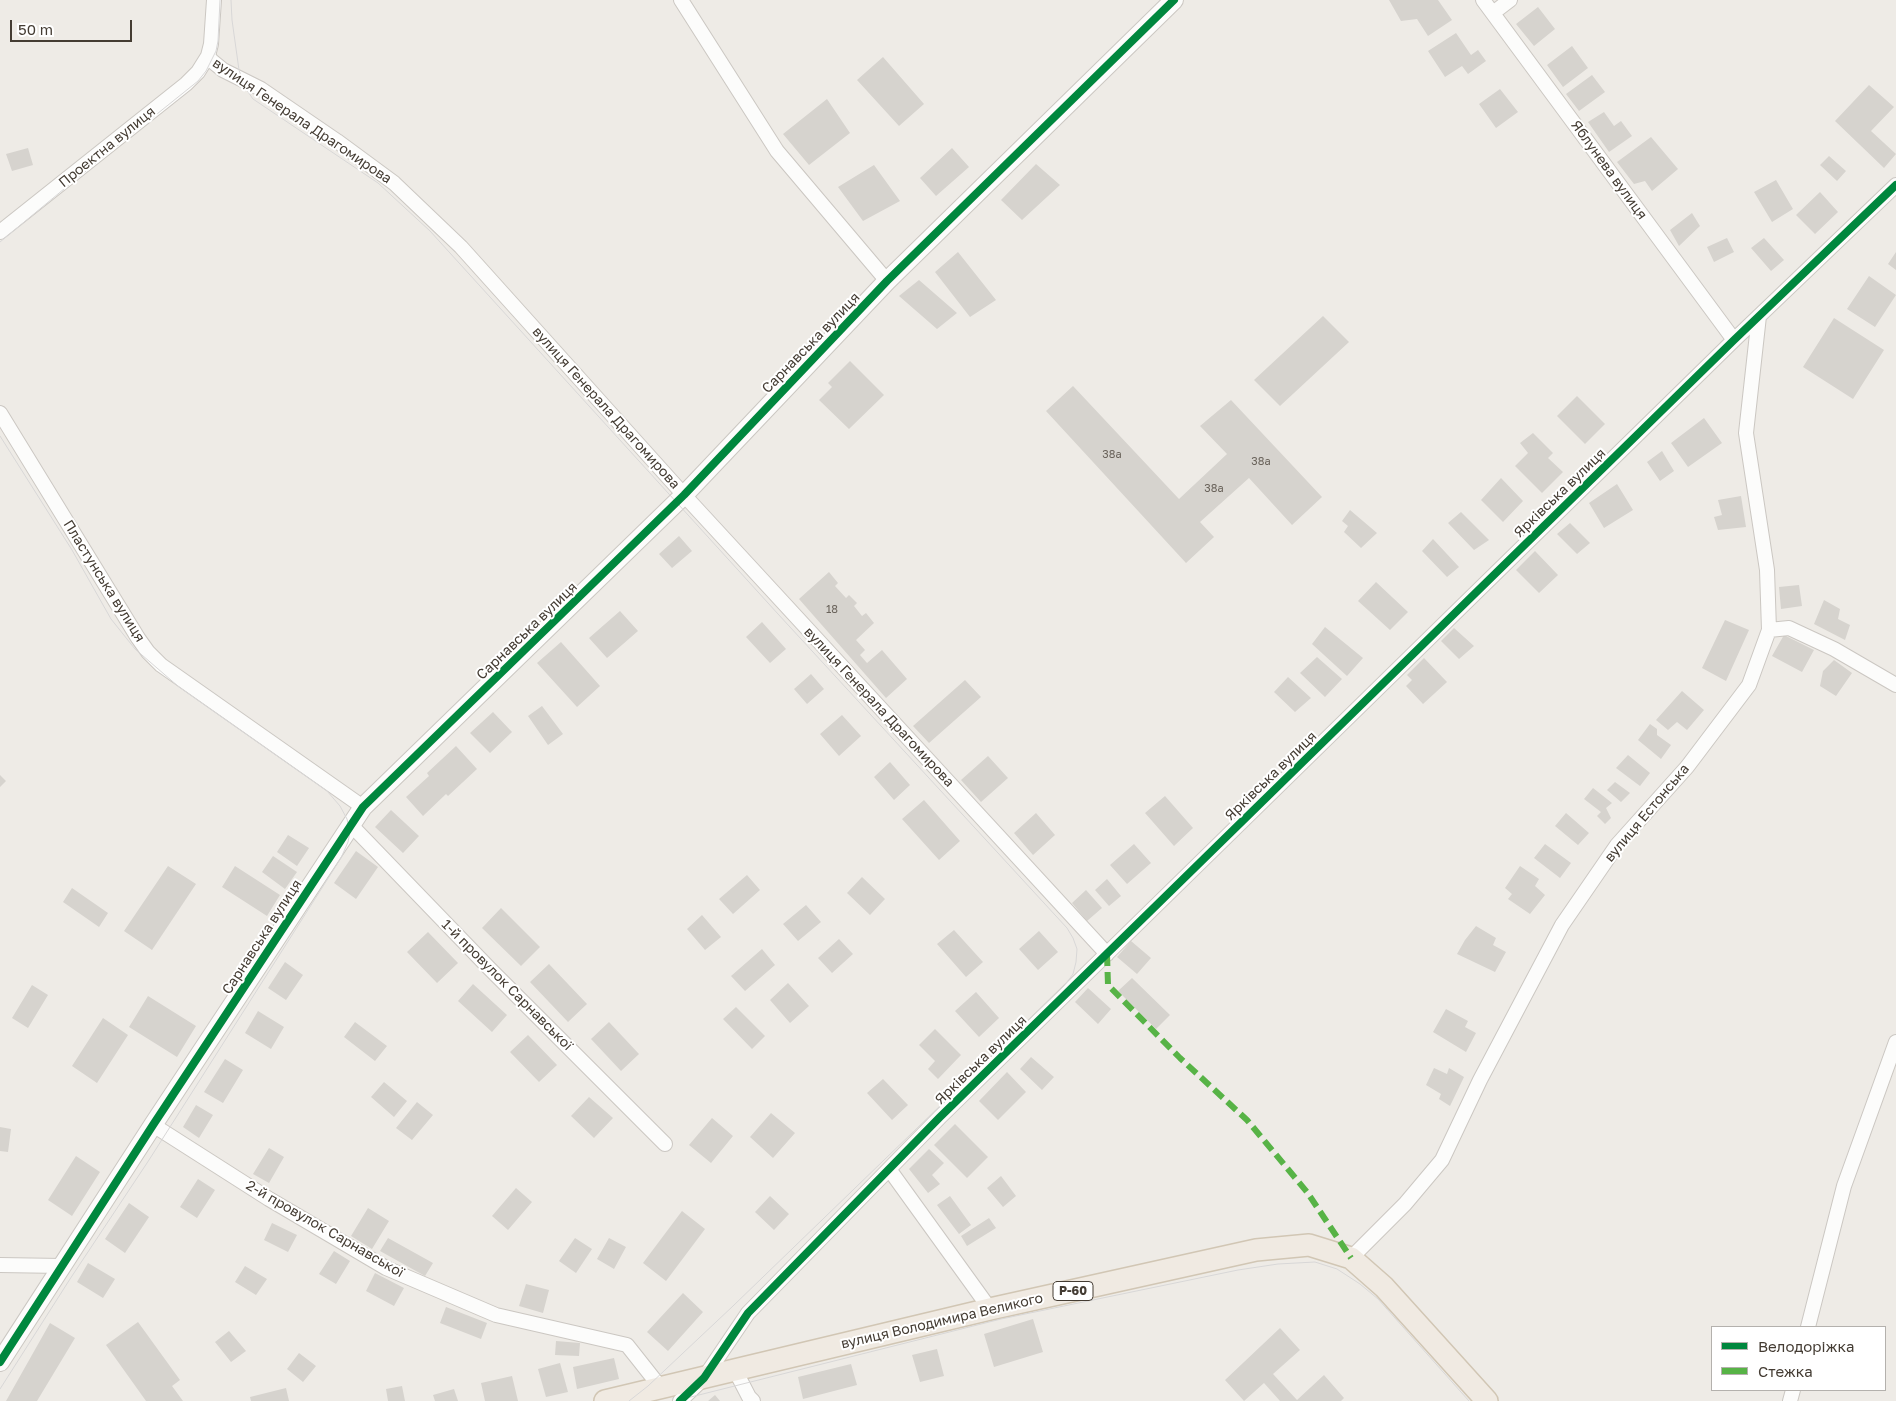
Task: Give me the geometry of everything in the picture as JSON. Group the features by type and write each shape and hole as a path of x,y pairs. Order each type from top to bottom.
{"main road":[{"name":"вулиця Володимира Великого","path":"604,1401 990,1309 1256,1250 1308,1245 1351,1258 1384,1287 1487,1401"}],"street":[{"name":"вулиця Генерала Драгомирова","path":"214,0 212,44 208,56 223,70 261,90 338,141 394,182 461,247 684,495 1107,954"},
{"path":"681,0 777,151 887,281"},
{"name":"Сарнавська вулиця","path":"0,1362 153,1125 363,807 684,495 887,281 1174,0"},
{"name":"Яблунева вулиця","path":"1482,0 1734,340"},
{"path":"1493,13 1510,0"},
{"name":"Проектна вулиця","path":"0,232 186,84 198,72 208,56"},
{"name":"Ярківська вулиця","path":"680,1401 704,1378 748,1312 889,1169 1758,316 1896,185"},
{"name":"вулиця Естонська","path":"1351,1258 1405,1204 1442,1160 1480,1080 1562,925 1617,845 1687,767 1749,685 1769,630 1767,570 1746,433 1758,316"},
{"name":"Пластунська вулиця","path":"0,413 148,652 161,665 363,807"},
{"path":"1769,630 1789,628 1834,649 1896,685"},
{"name":"1-й провулок Сарнавської","path":"351,825 489,968 665,1144"},
{"path":"1808,1326 1844,1186 1896,1042"},
{"name":"2-й провулок Сарнавської","path":"153,1125 269,1200 386,1268 496,1314 627,1345 661,1388"},
{"path":"889,1169 990,1309"},
{"path":"0,1265 62,1266"},
{"path":"735,1370 749,1397 754,1401"}],"building":[{"path":"1389,0 1438,0 1452,20 1428,36 1417,19 1401,21"},
{"path":"1538,7 1555,29 1534,46 1516,24"},
{"path":"1456,33 1471,55 1478,50 1486,61 1468,74 1462,66 1445,77 1428,51"},
{"path":"1572,46 1588,68 1563,87 1547,65"},
{"path":"883,57 924,104 899,126 857,80"},
{"path":"1592,75 1605,92 1579,111 1566,94"},
{"path":"1869,85 1894,107 1871,131 1896,154 1884,168 1835,121"},
{"path":"1500,89 1518,112 1496,128 1479,104"},
{"path":"827,99 850,133 809,165 783,134"},
{"path":"1604,112 1614,126 1621,121 1632,136 1609,152 1588,122"},
{"path":"1651,137 1678,169 1652,191 1645,181 1634,184 1617,162"},
{"path":"28,148 33,165 12,171 6,154"},
{"path":"952,148 969,167 936,196 920,178"},
{"path":"1829,156 1846,171 1837,181 1820,165"},
{"path":"1036,164 1060,185 1022,220 1001,200"},
{"path":"874,165 900,201 863,221 838,187"},
{"path":"1776,180 1793,209 1772,222 1754,192"},
{"path":"1820,192 1838,212 1815,234 1796,215"},
{"path":"1692,213 1700,226 1679,246 1670,230"},
{"path":"1727,238 1734,252 1714,262 1707,247"},
{"path":"1764,238 1784,260 1771,271 1751,248"},
{"path":"958,252 996,300 970,317 935,272"},
{"path":"1896,252 1896,270 1888,264"},
{"path":"1869,276 1896,295 1875,327 1847,309"},
{"path":"919,280 957,313 937,329 899,296"},
{"path":"1323,316 1349,342 1280,406 1254,380"},
{"path":"1834,318 1884,350 1853,399 1803,367"},
{"path":"850,361 884,395 849,429 819,400 832,387 828,383"},
{"path":"1073,386 1179,499 1227,454 1200,426 1231,400 1322,497 1292,525 1249,478 1200,522 1214,537 1186,563 1046,411"},
{"path":"1577,396 1605,424 1585,444 1557,416"},
{"path":"1704,418 1722,443 1688,467 1671,443"},
{"path":"1533,433 1553,453 1548,458 1563,472 1542,493 1515,466 1528,453 1520,443"},
{"path":"1662,451 1674,471 1660,481 1647,462"},
{"path":"1501,478 1523,501 1503,522 1481,500"},
{"path":"1617,484 1633,510 1604,528 1589,503"},
{"path":"1741,496 1746,527 1718,530 1714,517 1722,515 1718,500"},
{"path":"1350,510 1377,533 1361,548 1344,532 1348,526 1342,521"},
{"path":"1461,512 1489,540 1474,550 1448,523"},
{"path":"1570,523 1590,543 1577,554 1557,534"},
{"path":"679,536 692,551 672,568 659,554"},
{"path":"1433,539 1459,567 1447,577 1422,551"},
{"path":"1535,551 1558,575 1539,593 1516,570"},
{"path":"829,572 838,583 835,586 846,598 849,595 857,603 854,606 862,616 866,613 874,623 856,640 865,650 860,655 867,663 882,650 907,679 886,698 799,599"},
{"path":"1376,582 1408,612 1390,630 1358,601"},
{"path":"1799,585 1802,606 1781,609 1779,587"},
{"path":"1824,600 1840,609 1838,619 1850,625 1845,640 1814,624"},
{"path":"620,611 638,631 607,658 589,638"},
{"path":"1725,620 1749,630 1726,681 1702,668"},
{"path":"762,622 786,649 770,663 746,637"},
{"path":"1325,627 1363,658 1347,676 1312,644"},
{"path":"1454,628 1474,646 1459,659 1441,641"},
{"path":"1784,635 1814,650 1802,672 1772,656"},
{"path":"561,642 600,686 577,707 537,663"},
{"path":"1317,657 1342,679 1325,697 1300,673"},
{"path":"1424,658 1447,682 1423,704 1406,686 1412,680 1407,675"},
{"path":"1834,660 1852,673 1836,696 1820,686 1823,671"},
{"path":"811,674 824,689 807,704 794,689"},
{"path":"1288,677 1311,698 1295,712 1274,692"},
{"path":"965,680 981,697 929,743 913,726"},
{"path":"1682,691 1704,710 1687,730 1677,722 1668,730 1656,720"},
{"path":"542,706 563,734 548,745 528,716"},
{"path":"493,712 512,732 490,753 470,733"},
{"path":"842,715 861,736 839,756 820,734"},
{"path":"1650,724 1657,729 1657,735 1671,745 1661,759 1638,740"},
{"path":"456,746 477,769 423,816 406,797 429,776 427,773"},
{"path":"1628,755 1650,773 1640,786 1616,768"},
{"path":"988,756 1008,778 981,802 961,780"},
{"path":"890,762 910,785 894,800 874,777"},
{"path":"0,775 6,781 0,787"},
{"path":"1615,782 1630,793 1621,802 1607,790"},
{"path":"1593,788 1612,803 1606,808 1611,818 1605,824 1597,816 1601,812 1584,799"},
{"path":"1165,796 1193,828 1174,846 1145,813"},
{"path":"924,800 960,841 939,860 902,819"},
{"path":"391,810 419,836 403,853 375,827"},
{"path":"1036,813 1055,835 1033,855 1014,833"},
{"path":"1566,813 1589,833 1578,845 1555,826"},
{"path":"288,835 309,848 297,866 277,852"},
{"path":"1134,844 1151,863 1127,884 1110,865"},
{"path":"1545,844 1571,863 1560,878 1534,858"},
{"path":"356,851 378,867 356,899 334,883"},
{"path":"273,856 297,872 285,889 262,872"},
{"path":"168,866 196,884 152,950 124,931"},
{"path":"235,866 280,895 267,916 222,887"},
{"path":"1520,866 1539,879 1535,886 1545,895 1530,914 1508,899 1512,894 1505,888"},
{"path":"747,875 760,890 733,914 719,899"},
{"path":"862,877 885,899 870,915 847,893"},
{"path":"1107,879 1121,896 1109,906 1095,890"},
{"path":"72,888 108,913 99,927 63,902"},
{"path":"1086,890 1102,908 1087,921 1072,903"},
{"path":"806,905 821,922 798,941 783,924"},
{"path":"501,908 540,947 521,966 482,928"},
{"path":"702,915 721,937 705,950 687,929"},
{"path":"1476,926 1496,938 1493,945 1506,952 1495,972 1457,954"},
{"path":"954,930 983,962 966,977 937,944"},
{"path":"1039,931 1058,952 1038,970 1019,949"},
{"path":"428,932 458,963 437,983 407,952"},
{"path":"839,939 853,954 832,973 818,958"},
{"path":"1131,941 1151,958 1137,974 1117,957"},
{"path":"762,949 775,965 745,991 731,976"},
{"path":"285,962 303,975 286,1000 268,988"},
{"path":"549,964 587,1004 568,1022 530,982"},
{"path":"1132,978 1170,1015 1156,1029 1118,991"},
{"path":"788,983 809,1006 790,1023 770,1000"},
{"path":"473,984 507,1015 492,1032 458,1001"},
{"path":"32,985 48,995 28,1028 12,1018"},
{"path":"1088,988 1111,1009 1098,1024 1075,1002"},
{"path":"976,992 999,1018 979,1037 955,1011"},
{"path":"148,996 196,1026 177,1057 129,1027"},
{"path":"736,1007 765,1036 752,1049 723,1019"},
{"path":"1446,1009 1468,1021 1465,1027 1476,1033 1466,1052 1433,1032"},
{"path":"258,1011 284,1027 271,1049 245,1033"},
{"path":"103,1018 128,1035 97,1083 72,1066"},
{"path":"355,1022 387,1046 375,1061 344,1037"},
{"path":"609,1022 639,1054 621,1071 591,1039"},
{"path":"935,1029 961,1055 938,1079 928,1069 935,1061 919,1045"},
{"path":"528,1035 557,1065 539,1082 510,1052"},
{"path":"1031,1057 1054,1077 1042,1090 1020,1069"},
{"path":"225,1059 243,1070 223,1103 204,1092"},
{"path":"1434,1068 1447,1074 1449,1068 1464,1077 1450,1106 1439,1099 1441,1094 1426,1085"},
{"path":"1007,1072 1026,1092 998,1120 979,1101"},
{"path":"883,1079 908,1105 892,1120 867,1093"},
{"path":"384,1082 407,1101 394,1117 371,1097"},
{"path":"589,1097 613,1118 594,1138 571,1116"},
{"path":"417,1102 433,1115 412,1140 396,1128"},
{"path":"196,1105 213,1115 199,1138 183,1127"},
{"path":"771,1113 795,1133 773,1158 750,1137"},
{"path":"712,1118 733,1136 711,1163 689,1145"},
{"path":"955,1124 988,1157 967,1178 934,1145"},
{"path":"0,1127 11,1129 8,1152 0,1151"},
{"path":"269,1148 284,1157 269,1183 253,1174"},
{"path":"929,1149 944,1163 932,1175 940,1184 928,1193 909,1169"},
{"path":"76,1156 100,1172 72,1216 48,1200"},
{"path":"1001,1176 1016,1196 1003,1207 987,1188"},
{"path":"198,1179 215,1190 197,1218 180,1207"},
{"path":"516,1188 532,1202 508,1230 492,1216"},
{"path":"770,1196 789,1214 774,1230 755,1212"},
{"path":"950,1196 971,1225 959,1234 937,1205"},
{"path":"129,1203 149,1217 125,1253 105,1239"},
{"path":"368,1208 389,1221 372,1249 351,1236"},
{"path":"682,1211 705,1229 666,1281 643,1263"},
{"path":"989,1218 996,1228 967,1246 961,1236"},
{"path":"272,1223 297,1235 288,1252 264,1240"},
{"path":"388,1238 433,1263 425,1276 380,1251"},
{"path":"575,1238 592,1249 576,1273 559,1261"},
{"path":"609,1238 626,1247 614,1269 597,1259"},
{"path":"334,1251 350,1261 336,1284 319,1274"},
{"path":"88,1263 115,1279 103,1298 77,1282"},
{"path":"245,1266 267,1279 256,1295 235,1282"},
{"path":"375,1273 404,1288 394,1306 366,1291"},
{"path":"526,1284 549,1290 543,1313 519,1306"},
{"path":"683,1293 703,1312 668,1351 647,1332"},
{"path":"446,1307 487,1323 481,1339 440,1323"},
{"path":"1033,1319 1043,1352 994,1367 984,1334"},
{"path":"138,1322 180,1380 172,1386 183,1401 146,1401 106,1345"},
{"path":"50,1323 75,1338 37,1401 6,1401"},
{"path":"1280,1328 1300,1350 1273,1374 1297,1400 1324,1375 1344,1398 1341,1401 1280,1401 1264,1383 1244,1401 1225,1380"},
{"path":"229,1331 246,1351 231,1362 215,1342"},
{"path":"556,1341 580,1343 579,1356 555,1355"},
{"path":"937,1349 944,1376 920,1382 912,1355"},
{"path":"299,1353 316,1366 303,1382 287,1369"},
{"path":"614,1358 619,1379 577,1389 573,1367"},
{"path":"560,1363 568,1392 546,1397 538,1369"},
{"path":"851,1364 857,1385 803,1399 798,1377"},
{"path":"512,1376 518,1401 485,1401 481,1383"},
{"path":"402,1386 405,1401 388,1401 386,1389"},
{"path":"286,1388 289,1401 251,1401 250,1397"},
{"path":"454,1389 458,1401 435,1401 433,1395"},
{"path":"715,1395 720,1401 708,1401"}],"tram line":[{"path":"0,242 198,81 206,71 216,51 220,0"},
{"path":"231,0 239,70 246,89 253,99 378,183 430,231 1067,928 1077,949 1073,974 1064,986 733,1306 648,1386 629,1401"},
{"path":"0,436 72,550 111,619 135,649 179,687 327,791 340,806 347,819 350,832 341,858 149,1160 0,1389"},
{"path":"675,1401 1001,1319 1238,1270 1278,1264 1315,1262 1337,1269 1378,1299 1469,1401"}],"marked path":[{"path":"1107,954 1108,985 1180,1058 1247,1120 1307,1192 1351,1258"}],"cycle path":[{"path":"0,1362 153,1125 363,807 684,495 887,281 1174,0"},
{"path":"680,1401 704,1378 748,1313 940,1117 1734,340 1896,185"}]}
